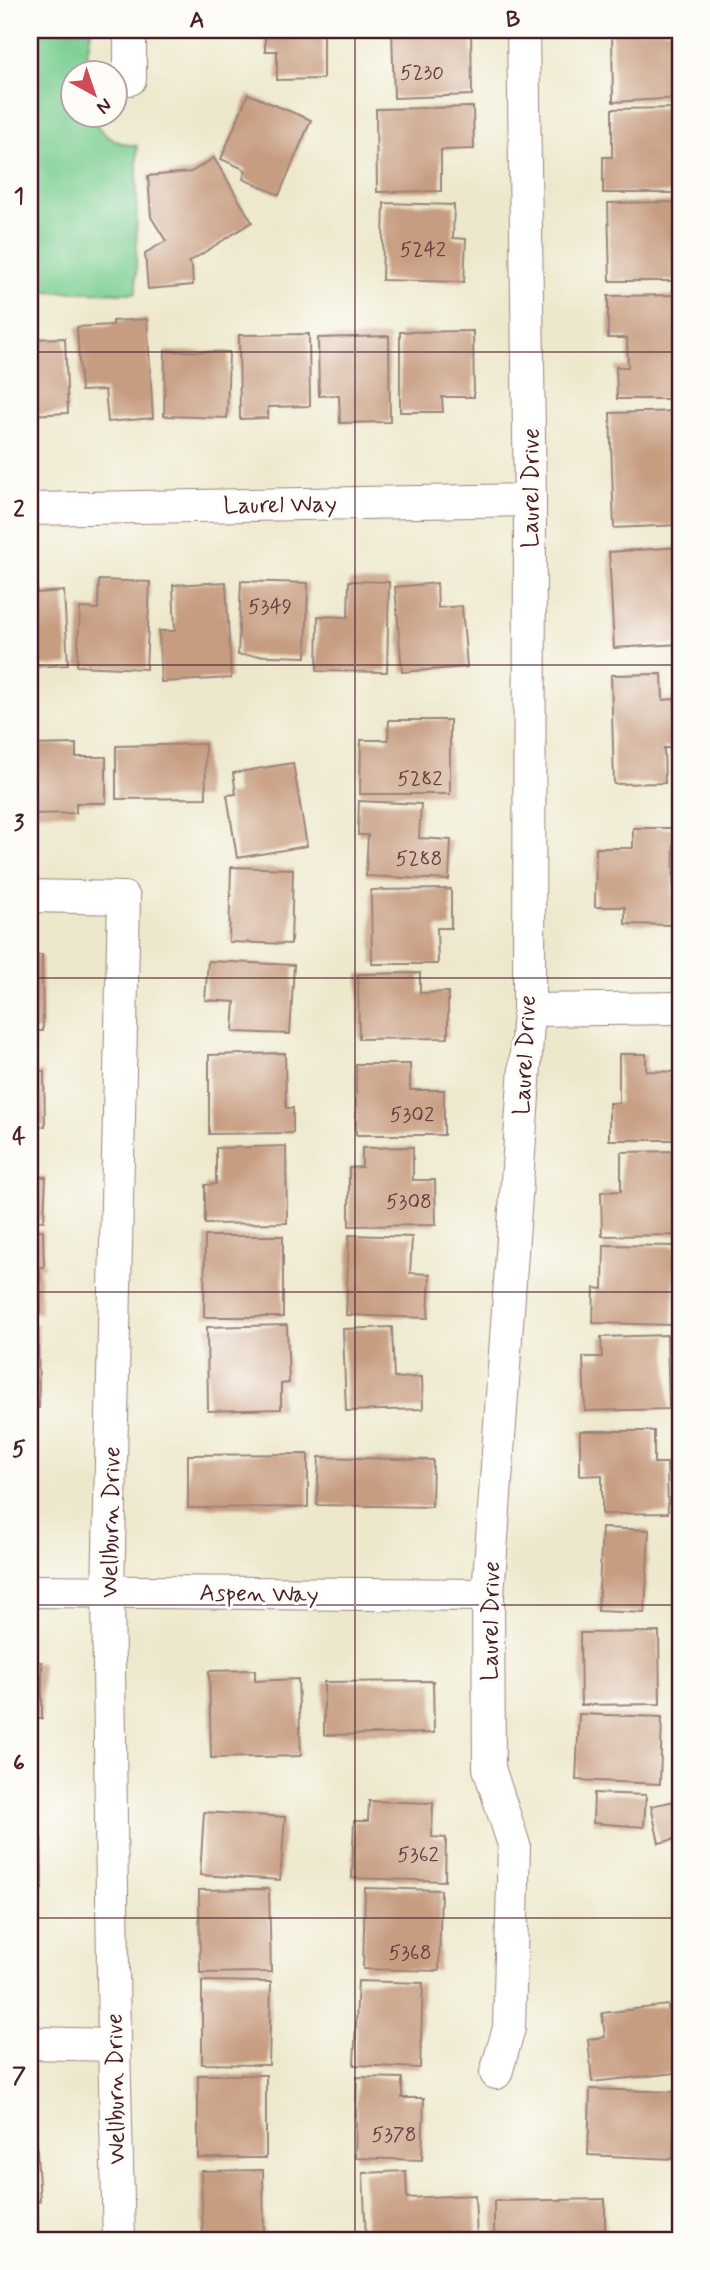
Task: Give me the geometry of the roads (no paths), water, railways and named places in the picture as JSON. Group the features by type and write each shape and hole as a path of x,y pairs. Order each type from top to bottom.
{"street":[{"path":"130,30 130,60"},
{"name":"Laurel Drive","path":"496,2073 509,2028 514,1845 489,1768 488,1595 528,1010 530,500 523,30"},
{"name":"Laurel Way","path":"30,509 530,500"},
{"name":"Wellburn Drive","path":"30,896 124,898 108,1592 119,2240"},
{"path":"528,1010 680,1008"},
{"name":"Aspen Way","path":"30,1591 488,1595"},
{"path":"30,2043 114,2045"}]}
